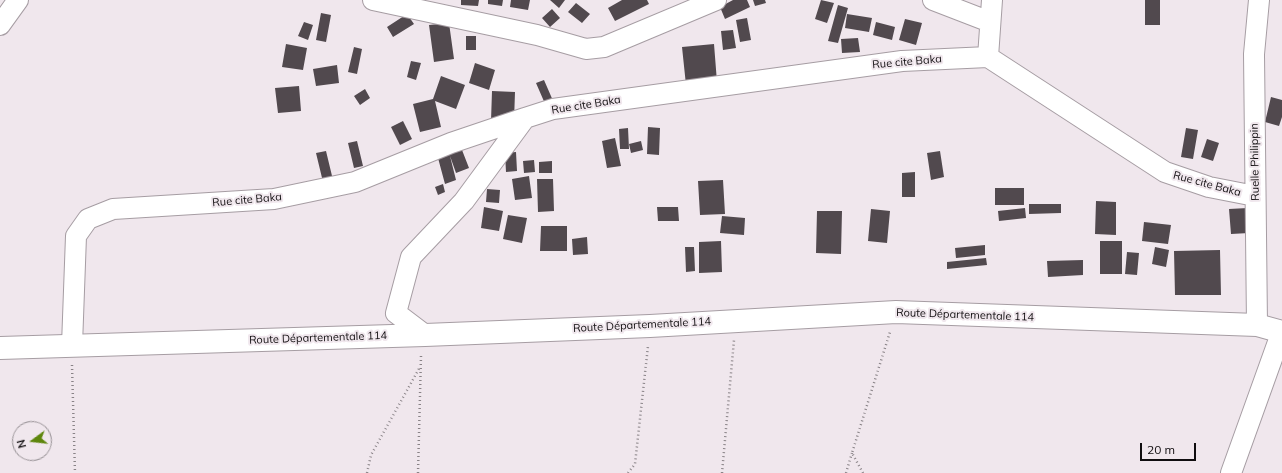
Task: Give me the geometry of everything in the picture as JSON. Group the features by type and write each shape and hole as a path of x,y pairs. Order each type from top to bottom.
{"main road":[{"name":"Route Départementale 114","path":"0,348 424,335 650,326 896,312 1257,325 1282,331"}],"street":[{"path":"0,25 18,0"},
{"path":"373,0 537,35 586,49 604,47 716,0"},
{"path":"933,0 990,22"},
{"path":"988,57 992,0"},
{"name":"Ruelle Philippin","path":"1257,325 1254,54 1259,0"},
{"name":"Rue cite Baka","path":"72,345 76,236 88,219 113,209 274,199 355,182 451,144 553,109 894,62 988,57 1164,172 1209,187 1255,196"},
{"path":"424,335 396,313 411,257 464,201 526,118"},
{"path":"1231,473 1282,331"}],"path":[{"path":"846,473 896,312"},
{"path":"722,473 736,320"},
{"path":"628,473 635,464 650,326"},
{"path":"418,473 421,366 424,335"},
{"path":"72,345 75,473"},
{"path":"367,473 371,455 421,366"},
{"path":"852,452 863,473"}],"building":[{"path":"461,0 479,0 478,6 461,5"},
{"path":"488,0 503,0 502,6 488,4"},
{"path":"511,0 530,0 528,10 510,7"},
{"path":"550,0 565,0 559,8"},
{"path":"622,0 647,0 649,4 615,21 608,8"},
{"path":"733,0 747,0 750,7 725,19 720,7"},
{"path":"753,0 765,0 766,3 755,6"},
{"path":"821,0 834,3 827,23 815,19"},
{"path":"1145,0 1160,0 1160,25 1145,25"},
{"path":"576,3 590,14 582,23 568,12"},
{"path":"838,5 848,8 838,43 828,41"},
{"path":"552,9 560,18 550,27 542,18"},
{"path":"321,13 331,15 326,42 316,40"},
{"path":"407,14 414,24 393,37 387,27"},
{"path":"847,14 872,18 869,32 845,28"},
{"path":"747,18 751,40 740,42 736,20"},
{"path":"905,19 922,23 916,45 899,40"},
{"path":"304,22 313,25 308,40 298,36"},
{"path":"876,22 895,27 892,40 873,35"},
{"path":"449,23 454,59 434,62 429,25"},
{"path":"733,30 736,48 723,50 721,31"},
{"path":"466,36 476,36 476,50 466,50"},
{"path":"858,38 860,52 842,53 841,39"},
{"path":"286,44 307,48 303,70 282,67"},
{"path":"714,44 717,82 686,85 682,47"},
{"path":"354,47 362,49 357,74 348,72"},
{"path":"411,61 421,63 416,80 407,77"},
{"path":"475,63 495,70 489,90 469,83"},
{"path":"337,65 339,83 316,86 313,69"},
{"path":"441,76 465,85 456,109 435,101 441,127 420,132 413,104 433,99"},
{"path":"544,80 554,103 546,106 536,83"},
{"path":"299,86 301,111 278,113 275,88"},
{"path":"365,89 370,98 360,105 354,96"},
{"path":"492,91 515,92 514,121 491,121"},
{"path":"1271,97 1282,100 1282,117 1279,126 1265,122"},
{"path":"403,121 412,139 400,145 391,127"},
{"path":"648,127 660,128 659,155 647,154"},
{"path":"628,128 629,149 620,149 619,129"},
{"path":"1186,128 1198,130 1193,159 1181,157"},
{"path":"615,138 621,166 607,168 602,141"},
{"path":"1207,139 1219,143 1213,161 1201,157"},
{"path":"357,141 363,166 354,168 348,143"},
{"path":"641,141 643,150 631,153 629,144"},
{"path":"462,150 469,168 456,173 450,156 456,180 445,184 438,158"},
{"path":"326,151 333,180 323,182 316,153"},
{"path":"940,151 944,177 931,180 927,153"},
{"path":"516,152 517,171 506,172 505,153"},
{"path":"534,160 535,172 524,173 523,161"},
{"path":"552,161 552,173 539,173 539,162"},
{"path":"915,172 915,197 902,197 902,173"},
{"path":"529,176 532,198 515,200 512,179"},
{"path":"537,179 553,179 554,211 538,212"},
{"path":"723,180 725,214 700,215 698,181"},
{"path":"443,184 445,192 438,195 435,187"},
{"path":"995,188 1024,188 1024,205 995,205"},
{"path":"487,189 500,190 499,203 486,202"},
{"path":"1096,201 1116,202 1116,235 1095,234"},
{"path":"1029,204 1061,204 1061,213 1029,214"},
{"path":"484,207 503,211 499,231 481,228"},
{"path":"657,207 678,207 679,221 658,221"},
{"path":"1025,208 1026,218 999,221 998,211"},
{"path":"1248,208 1249,233 1231,234 1229,209"},
{"path":"871,209 890,211 887,243 868,241"},
{"path":"817,211 842,211 841,254 816,253"},
{"path":"508,215 527,218 522,243 503,239"},
{"path":"722,216 745,218 744,235 720,233"},
{"path":"1144,222 1171,225 1168,244 1142,241"},
{"path":"541,226 567,226 567,251 540,251"},
{"path":"587,237 588,254 573,255 572,239"},
{"path":"721,241 722,272 699,273 699,242"},
{"path":"1100,241 1122,241 1122,274 1100,274"},
{"path":"985,245 985,255 956,258 955,248"},
{"path":"685,247 694,247 695,271 686,272"},
{"path":"1155,247 1169,250 1166,267 1152,264"},
{"path":"1220,250 1221,295 1175,295 1174,251"},
{"path":"1127,252 1139,253 1137,275 1125,274"},
{"path":"986,258 987,265 947,269 947,262"},
{"path":"1083,260 1083,275 1048,277 1047,261"}]}
